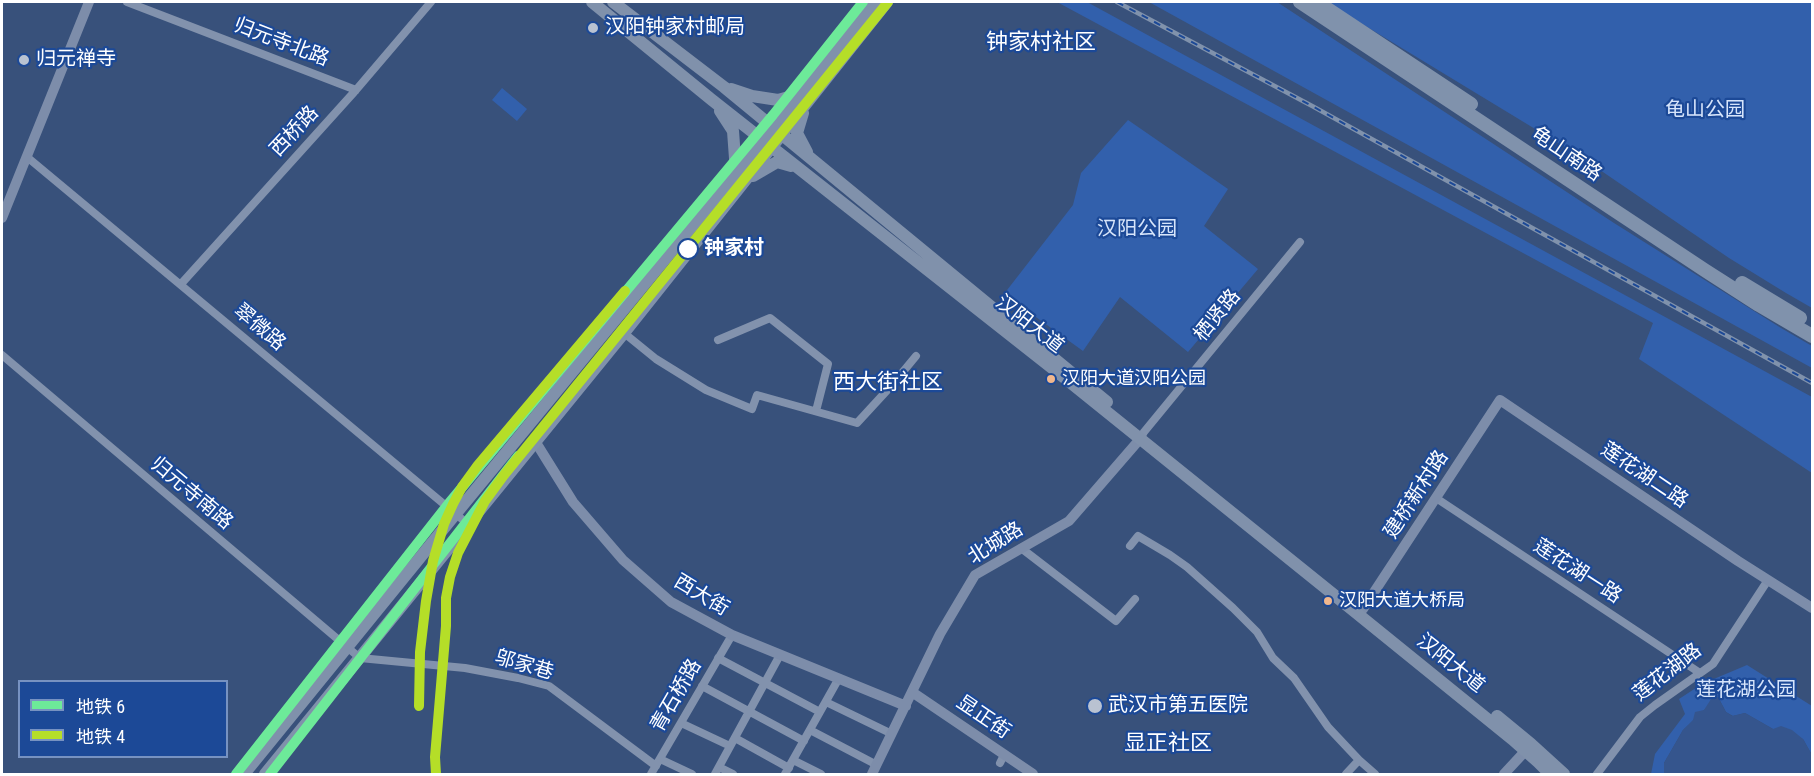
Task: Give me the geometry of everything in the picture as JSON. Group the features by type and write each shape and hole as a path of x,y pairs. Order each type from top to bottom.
{"highway":[{"name":"龟山南路","path":"1300,2 1706,271 1812,336"},
{"name":"龟山南路","path":"1317,2 1696,254 1812,325"}],"main road":[{"name":"汉阳大道","path":"592,2 767,144 1364,609 1528,748 1550,774"},
{"name":"汉阳大道","path":"613,2 724,87 1142,435 1528,748 1564,774"},
{"path":"244,774 455,514 741,176 873,2"},
{"path":"814,161 797,133 803,97 887,2"},
{"path":"724,87 752,96 778,100 803,97"},
{"path":"712,100 733,131 741,176"},
{"path":"265,774 624,333 741,176 777,162 806,174"}],"street":[{"path":"2,218 89,2"},
{"name":"归元寺北路","path":"127,2 356,90"},
{"name":"西桥路","path":"181,284 356,90 431,2"},
{"name":"翠微路","path":"27,157 469,525"},
{"name":"栖贤路","path":"1142,435 1300,242"},
{"path":"718,340 770,318 828,364 816,411"},
{"path":"624,333 656,359 706,390 752,409 757,395 857,423 892,386 916,356"},
{"name":"归元寺南路","path":"2,355 360,658"},
{"name":"建桥新村路","path":"1364,609 1500,400"},
{"name":"莲花湖二路","path":"1500,400 1768,580"},
{"name":"北城路","path":"875,770 940,634 975,576 1069,521 1142,435"},
{"name":"西大街","path":"535,441 573,502 623,560 671,602 732,635 906,706"},
{"name":"莲花湖一路","path":"1436,498 1700,673"},
{"path":"1130,546 1138,536 1170,555 1233,608 1257,632 1273,658 1294,678 1328,728 1375,774"},
{"path":"1021,548 1116,621 1135,599"},
{"path":"1768,580 1812,608"},
{"name":"莲花湖路","path":"1597,774 1640,717 1713,664 1768,580"},
{"name":"青石桥路","path":"651,774 732,635"},
{"path":"733,774 717,771 780,655"},
{"name":"邬家巷","path":"360,658 465,668 549,686 658,763 692,774"},
{"path":"718,658 820,712"},
{"path":"735,738 787,771 839,678"},
{"path":"702,686 804,741"},
{"name":"显正街","path":"912,692 1002,759 1033,774"},
{"path":"826,702 892,734"},
{"path":"681,723 730,746"},
{"path":"810,730 875,770"},
{"path":"1504,774 1528,748"},
{"path":"793,760 821,774"},
{"path":"1346,774 1359,760"}],"green space":[{"path":"1057,2 1087,2 1812,397 1812,473 1639,359 1653,323"},
{"path":"1149,2 1277,2 1614,223 1812,346 1812,368"},
{"name":"龟山公园","path":"1326,2 1812,2 1812,308 1729,258 1578,155"},
{"path":"502,88 527,109 517,121 492,100"},
{"name":"汉阳公园","path":"1128,120 1228,189 1204,226 1258,269 1188,352 1120,297 1083,351 1004,294 1073,205 1081,173"},
{"name":"莲花湖公园","path":"1747,665 1812,706 1812,755 1803,739 1773,729 1745,713 1733,716 1726,712 1718,697 1683,730 1664,763 1664,774 1651,774 1655,754 1685,714 1679,699 1702,684"}],"shaded area":[{"path":"1713,696 1718,697 1726,712 1732,716 1745,713 1773,729 1781,726 1792,730 1803,739 1812,755 1812,774 1664,774 1664,763 1683,730 1693,720 1695,712 1704,710"}],"railway":[{"path":"1117,2 1314,107 1812,383"}],"metro line":[{"name":"6","path":"236,774 449,503 773,115 863,2"},
{"name":"4","path":"436,774 435,757 446,626 446,598 458,553 485,501 888,2"},
{"name":"4","path":"419,706 420,652 426,601 433,561 444,524 453,504 478,465 625,291"},
{"name":"6","path":"270,774 518,456"}],"place":[{"name":"汉阳钟家村邮局","path":"593,28"},
{"name":"归元禅寺","path":"24,60"},
{"name":"钟家村","path":"688,249"},
{"name":"汉阳大道汉阳公园","path":"1051,379"},
{"name":"汉阳大道大桥局","path":"1328,601"},
{"name":"武汉市第五医院","path":"1095,706"}],"district":[{"name":"钟家村社区","path":"1041,43"},
{"name":"西大街社区","path":"888,383"},
{"name":"显正社区","path":"1168,744"}]}
